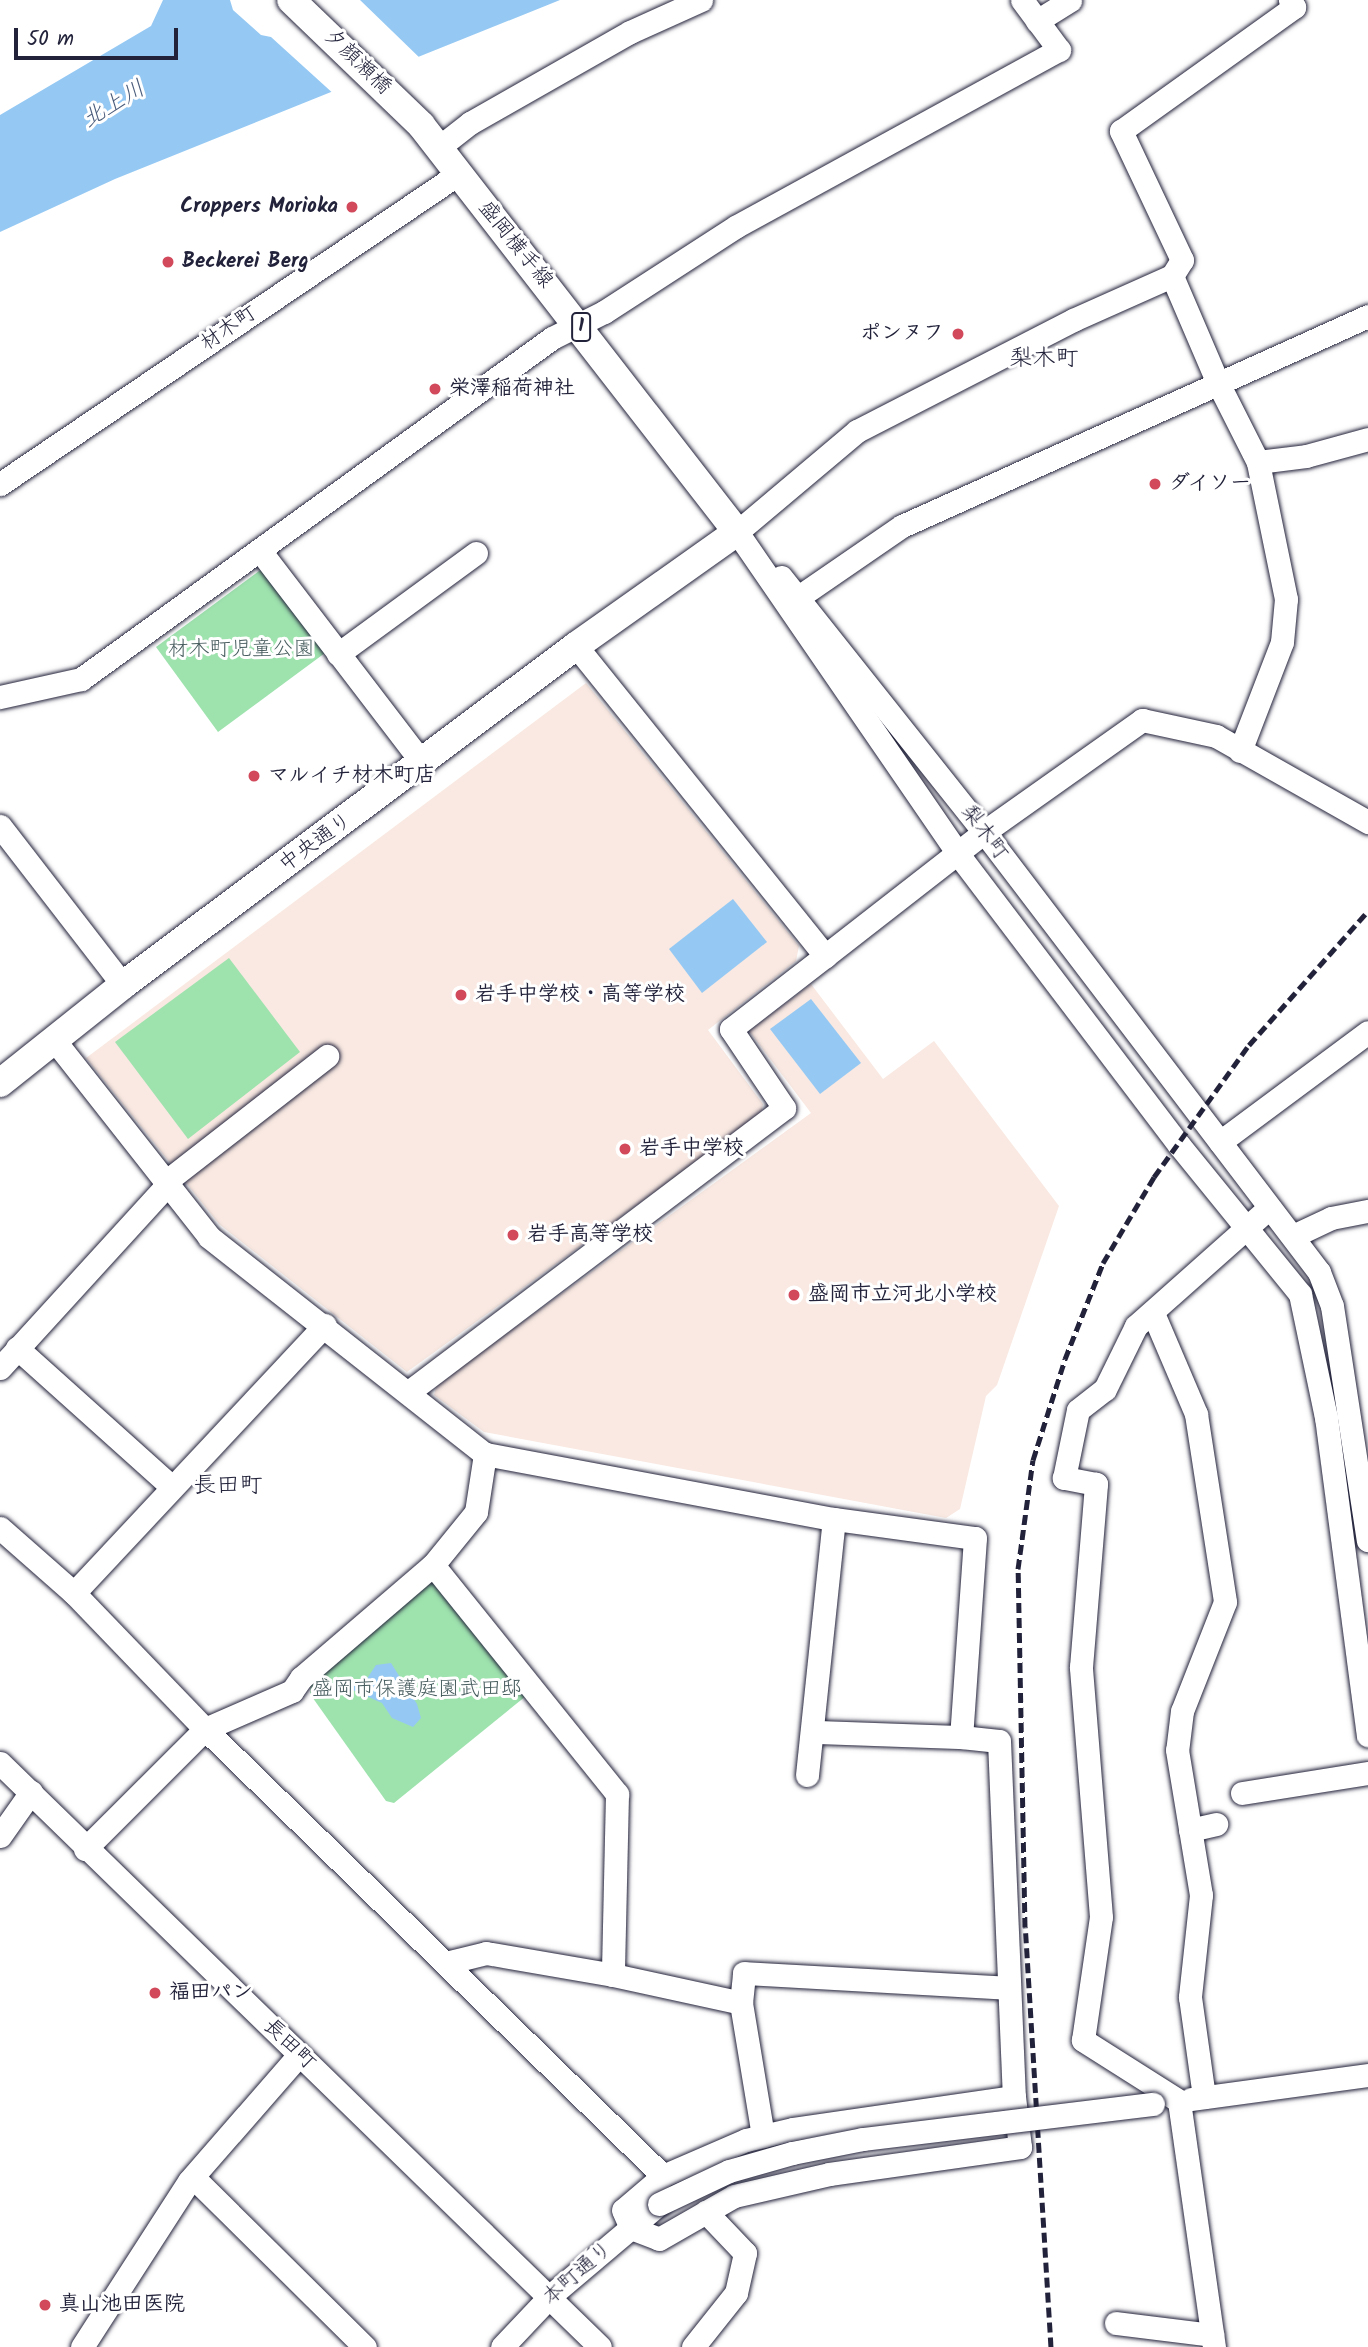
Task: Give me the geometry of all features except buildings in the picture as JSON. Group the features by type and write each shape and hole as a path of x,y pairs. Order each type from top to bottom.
{"main road":[{"name":"夕顔瀬橋","path":"291,0 421,125"},
{"name":"盛岡横手線","path":"421,125 578,323 737,532"},
{"name":"中央通り","path":"0,1083 123,985 423,764 576,646 737,532"}],"street":[{"path":"438,148 470,122 630,32 701,0"},
{"path":"0,697 81,679 578,323 604,312 737,226 1059,50 1022,0"},
{"path":"1037,21 1070,0"},
{"path":"1292,4 1121,131 1141,168 1182,260 1172,276 1073,320 857,431 737,532 958,853 1300,1294 1309,1322 1368,1735"},
{"name":"材木町","path":"0,485 458,174"},
{"path":"1172,276 1217,381 1258,462 1286,599 1282,642 1240,751"},
{"path":"800,596 902,526 1217,381 1368,316"},
{"path":"1258,462 1306,456 1368,439"},
{"name":"梨木町","path":"737,532 800,596 984,832 1319,1272 1332,1306 1368,1540"},
{"path":"261,552 423,764"},
{"path":"338,654 476,553"},
{"path":"576,646 825,956"},
{"path":"410,1391 784,1108 731,1029 984,832 1142,720 1216,736 1368,822"},
{"path":"0,826 123,985"},
{"path":"1220,1142 1368,1032"},
{"path":"55,1041 165,1185 209,1237 410,1391 485,1454 834,1519 975,1538 961,1737"},
{"path":"0,1368 165,1185 327,1056"},
{"path":"1293,1236 1368,1199"},
{"path":"1116,2323 1213,2341 1179,2101 1083,2040 1101,1917 1082,1667 1097,1485 1064,1478 1078,1410 1105,1389 1136,1326 1269,1208"},
{"path":"1331,1218 1368,1211"},
{"path":"1153,1313 1196,1414 1225,1602 1182,1711 1177,1750 1201,1895 1190,1997 1204,2097"},
{"path":"74,1594 171,1486 325,1325"},
{"path":"17,1348 171,1486"},
{"path":"85,1850 205,1729 292,1691 301,1678 433,1565 476,1512 485,1454"},
{"path":"807,1775 815,1732 834,1519"},
{"path":"0,1528 74,1594 205,1729 663,2176"},
{"path":"433,1565 617,1794 613,1975"},
{"path":"815,1732 961,1737 999,1741 1014,2096 1020,2147 829,2174 734,2196 659,2239 631,2228 623,2210 663,2176 763,2136 1014,2096"},
{"name":"長田町","path":"0,1763 85,1850 600,2347"},
{"path":"1242,1793 1368,1773"},
{"path":"0,1836 31,1792"},
{"path":"1190,1830 1216,1825"},
{"path":"446,1963 486,1953 613,1975 741,2003"},
{"path":"763,2136 741,2003 744,1973 1009,1988"},
{"path":"82,2347 190,2181 195,2179 299,2055"},
{"name":"本町通り","path":"502,2347 550,2296 659,2204 729,2171 792,2152 863,2139 1153,2105 1368,2075"},
{"path":"195,2179 365,2347"},
{"path":"693,2347 736,2293 745,2253 706,2212"}],"shaded area":[{"name":"岩手中学校・高等学校","path":"586,683 799,946 796,961 708,1030 763,1104 761,1115 407,1372 219,1224 86,1058"},
{"name":"盛岡市立河北小学校","path":"811,984 883,1079 934,1041 1059,1206 997,1385 986,1396 960,1509 946,1518 484,1432 434,1395 437,1384 811,1113 749,1031"}],"green space":[{"name":"材木町児童公園","path":"263,568 325,653 218,732 156,647"},
{"path":"229,958 300,1052 188,1139 115,1042"},
{"name":"盛岡市保護庭園武田邸","path":"429,1579 436,1580 526,1696 394,1803 386,1801 310,1694 311,1681"}],"water":[{"name":"北上川","path":"163,0 560,0 115,179 0,232 0,115 151,26"},
{"path":"733,899 767,942 702,993 669,949"},
{"path":"811,999 861,1063 820,1094 770,1029"},
{"path":"391,1663 417,1704 421,1718 413,1727 392,1718 382,1703 348,1688 366,1680 376,1665"}],"pier":[{"path":"230,0 360,0 424,62 336,96 271,37 261,35 233,10"}],"railway":[{"path":"1051,2347 1025,1927 1018,1569 1033,1460 1065,1359 1103,1263 1154,1177 1249,1045 1368,911"}],"place":[{"name":"Croppers Morioka","path":"352,207"},
{"name":"Beckerei Berg","path":"168,262"},
{"name":"ポンヌフ","path":"958,334"},
{"name":"栄澤稲荷神社","path":"435,389"},
{"name":"ダイソー","path":"1155,484"},
{"name":"マルイチ材木町店","path":"254,776"},
{"name":"岩手中学校・高等学校","path":"461,995"},
{"name":"岩手中学校","path":"625,1149"},
{"name":"岩手高等学校","path":"513,1235"},
{"name":"盛岡市立河北小学校","path":"794,1295"},
{"name":"福田パン","path":"155,1993"},
{"name":"真山池田医院","path":"45,2305"}],"district":[{"name":"梨木町","path":"1044,359"},
{"name":"長田町","path":"228,1486"}]}
